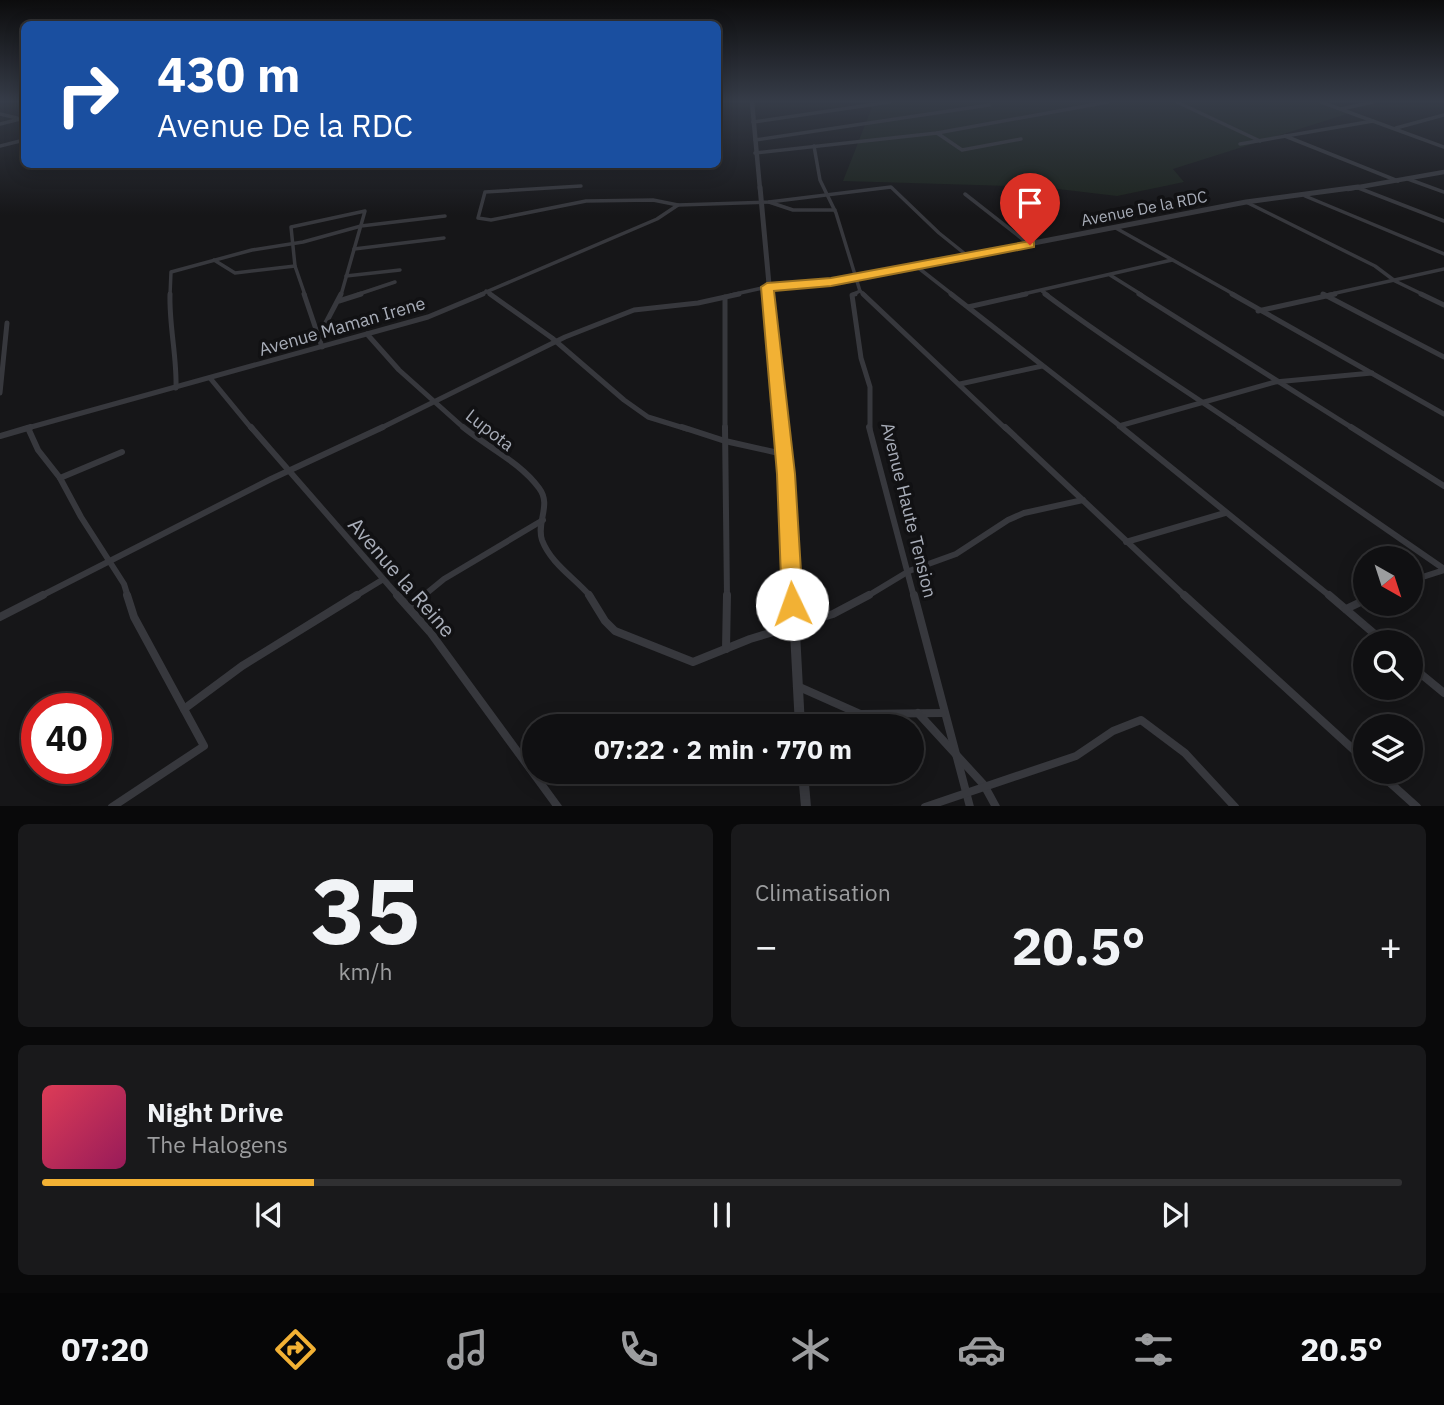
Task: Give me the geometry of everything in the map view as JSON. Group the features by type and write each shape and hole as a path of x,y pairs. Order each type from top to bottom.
{"street":[{"path":"755,140 764,204 767,287 783,454 799,714"},
{"path":"755,153 874,140"},
{"path":"947,140 962,150 1018,140"},
{"path":"1240,144 1266,140"},
{"path":"1294,140 1398,181"},
{"path":"1427,140 1444,146"},
{"path":"0,146 21,141"},
{"path":"814,146 820,180 835,210 860,291 1126,542 1353,749"},
{"name":"Avenue De la RDC","path":"767,287 831,282 1246,202 1305,196 1444,172"},
{"path":"1408,179 1444,192"},
{"path":"581,186 488,191 484,193 478,218 491,220 586,201 653,200 678,205 764,204 827,197 842,191 893,187 939,233 969,257"},
{"path":"1356,187 1444,221"},
{"path":"965,194 1030,245"},
{"path":"1305,196 1444,254"},
{"path":"1246,202 1375,266 1395,281 1444,305"},
{"path":"764,204 781,208 835,210"},
{"path":"764,204 781,208"},
{"name":"Avenue Maman Irene","path":"0,436 428,317 657,219 678,205"},
{"path":"319,336 339,301 365,211 291,227 295,266 322,347"},
{"path":"176,388 177,361 169,324 169,274 252,250 293,244 361,226 445,216"},
{"path":"1114,227 1444,414"},
{"path":"354,248 443,238"},
{"path":"214,260 235,273 295,266"},
{"path":"968,307 1172,260"},
{"path":"916,266 1119,426 1370,630"},
{"path":"1258,311 1323,294 1444,269"},
{"path":"346,276 400,270"},
{"path":"1110,275 1275,382 1444,486"},
{"path":"339,301 394,282"},
{"path":"0,617 108,561 433,401 496,373 556,341 629,312 725,297 767,287"},
{"path":"486,291 556,341 624,400 648,417 725,441 783,454"},
{"name":"Avenue Haute Tension","path":"860,291 852,295 861,358 870,387 869,427 909,571 953,753 970,806"},
{"path":"1042,291 1101,336 1125,348 1444,569"},
{"path":"1323,294 1444,357"},
{"path":"725,297 725,531 728,575 726,649"},
{"path":"0,393 7,323"},
{"name":"Lupota","path":"367,334 378,349 460,426 536,483 545,498 544,520 540,530 542,539 557,565 598,607 605,625 693,662 762,635 793,628 858,602 909,571 956,554 1008,520 1024,513 1083,500"},
{"path":"960,384 1042,366"},
{"path":"1119,426 1275,382 1372,373"},
{"name":"Avenue la Reine","path":"210,378 288,472 409,608 478,696 557,806"},
{"path":"28,428 38,450 60,478 88,529 124,584 131,610 204,746 114,806"},
{"path":"60,478 122,453"},
{"path":"1126,542 1225,513"},
{"path":"409,608 444,579 544,520"},
{"path":"1423,576 1444,569"},
{"path":"184,709 242,666 382,580"},
{"path":"1346,609 1353,606"},
{"path":"1423,676 1444,693"},
{"path":"797,686 860,714 943,713"},
{"path":"918,712 984,785 995,806"},
{"path":"928,806 1076,756 1113,731 1143,720 1185,753 1235,806"},
{"path":"804,784 806,806"},
{"path":"1391,784 1416,806"}],"shaded area":[{"path":"859,140 1266,140 1173,169 1184,182 1117,196 1041,187 843,181"}],"route":[{"path":"792,604 786,474 767,287 831,282 1030,245"}]}
